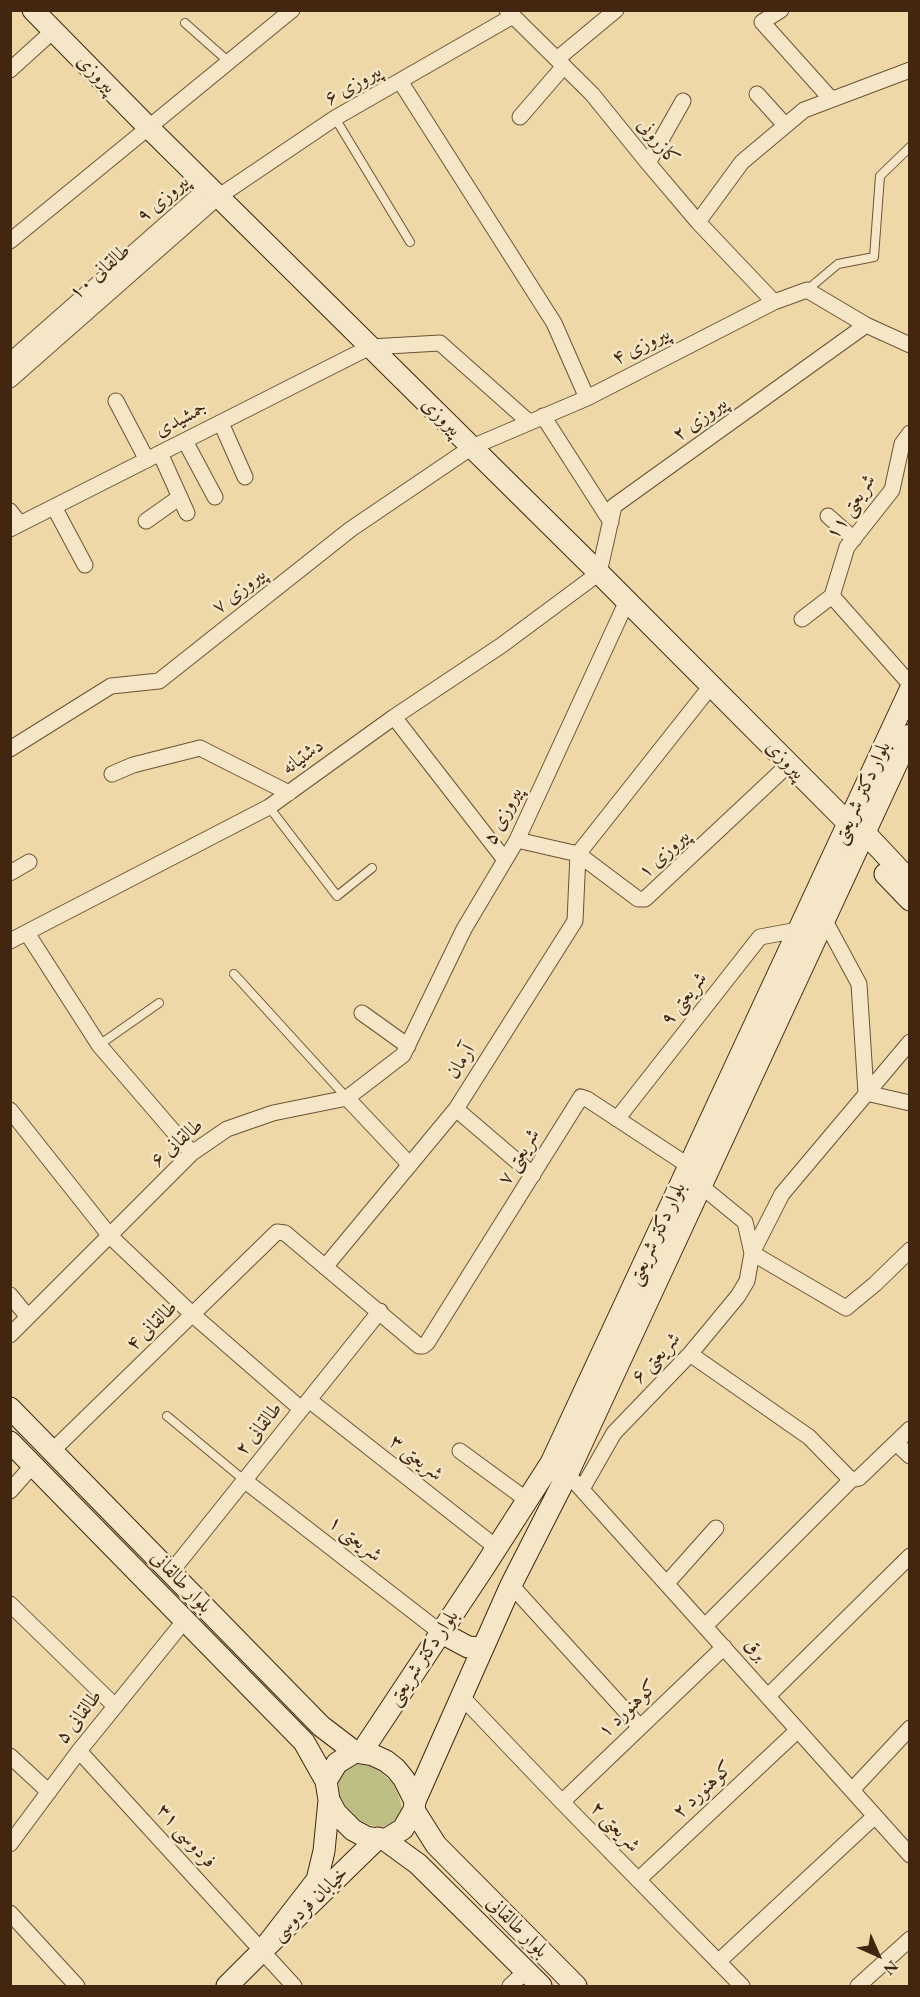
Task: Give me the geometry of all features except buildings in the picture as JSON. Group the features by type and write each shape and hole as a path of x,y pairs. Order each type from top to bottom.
{"street":[{"name":"پیروزی","path":"33,10 213,192 599,573 857,834"},
{"path":"10,241 292,10"},
{"path":"520,117 560,62 616,10"},
{"path":"781,10 762,22 831,99"},
{"name":"کازرونی","path":"510,13 592,93 648,164 698,222 774,302"},
{"name":"پیروزی ۶","path":"213,192 510,13"},
{"path":"10,70 53,31"},
{"path":"698,222 742,162 804,110 909,70"},
{"path":"400,81 554,323 587,398"},
{"path":"757,94 785,126"},
{"path":"648,164 683,101"},
{"name":"پیروزی ۹","path":"10,361 213,192"},
{"name":"طالقانی ۱۰","path":"10,380 213,192"},
{"path":"807,290 866,325 909,345"},
{"name":"پیروزی ۴","path":"472,447 587,398 774,302 807,290"},
{"name":"پیروزی ۲","path":"599,573 614,506 866,325"},
{"path":"370,347 440,344 536,419 610,522"},
{"name":"جمشیدی","path":"16,526 370,347"},
{"path":"116,401 180,497 187,513"},
{"path":"221,423 245,477"},
{"name":"شریعتی ۱۱","path":"832,596 847,548 892,489 902,444 909,433"},
{"path":"185,441 215,497"},
{"name":"پیروزی ۷","path":"16,746 111,686 159,681 351,529 472,447"},
{"path":"146,520 180,497"},
{"path":"54,507 85,565"},
{"path":"10,511 16,526"},
{"path":"828,516 854,539"},
{"name":"دشتیانه","path":"10,941 269,807 394,717 502,645 599,573"},
{"path":"802,619 832,596 909,684"},
{"name":"پیروزی ۵","path":"408,1046 464,929 517,840 627,601"},
{"path":"578,854 711,686"},
{"name":"بلوار دکتر شریعتی","path":"358,1753 497,1548 551,1463 689,1166 781,990 824,919 909,690"},
{"path":"394,717 505,860"},
{"name":"بلوار دکتر شریعتی","path":"414,1806 511,1585 568,1473 700,1186 781,990 798,930 857,834 903,767 909,735"},
{"path":"112,774 133,765 200,748 290,793"},
{"name":"پیروزی ۱","path":"517,840 578,854 638,899 645,899 789,765"},
{"path":"857,834 909,881"},
{"path":"857,834 909,900"},
{"name":"آرمان","path":"325,1267 456,1109 574,921 578,854"},
{"path":"10,873 29,862"},
{"path":"824,919 859,984 866,1093"},
{"name":"شریعتی ۹","path":"617,1119 760,937 798,930"},
{"path":"27,933 99,1045 192,1153"},
{"path":"362,1013 408,1046"},
{"path":"752,1253 782,1194 909,1042"},
{"name":"طالقانی ۶","path":"10,1335 192,1153 227,1129 273,1113 347,1098 403,1055 408,1046"},
{"path":"866,1093 909,1103"},
{"name":"شریعتی ۷","path":"380,1311 419,1346 427,1343 581,1097 587,1098 689,1166"},
{"path":"347,1098 410,1165"},
{"path":"456,1109 532,1175"},
{"name":"شریعتی ۳","path":"10,1110 110,1236 193,1315 305,1404 497,1548"},
{"path":"700,1186 745,1222 752,1253 846,1308 875,1284 909,1250"},
{"name":"طالقانی ۴","path":"52,1451 277,1232 280,1231 325,1267"},
{"name":"شریعتی ۶","path":"582,1489 614,1433 690,1354 738,1296 747,1281 752,1253"},
{"path":"325,1267 380,1311"},
{"path":"10,1295 28,1317"},
{"name":"طالقانی ۲","path":"171,1572 380,1311"},
{"path":"690,1354 809,1437 851,1480"},
{"name":"بلوار طالقانی","path":"10,1408 321,1726 358,1753"},
{"path":"592,1421 614,1433"},
{"path":"705,1626 851,1480 859,1478 909,1429"},
{"name":"بلوار طالقانی","path":"10,1442 304,1742 327,1791"},
{"path":"896,1443 909,1456"},
{"path":"460,1451 527,1500"},
{"path":"10,1491 33,1466"},
{"name":"برق","path":"568,1473 909,1855"},
{"name":"شریعتی ۱","path":"244,1480 440,1632"},
{"path":"667,1583 716,1528"},
{"path":"768,1696 909,1556"},
{"path":"511,1585 640,1727"},
{"path":"10,1604 115,1706"},
{"name":"طالقانی ۵","path":"10,1844 79,1751 184,1620"},
{"path":"440,1632 468,1647 482,1648"},
{"name":"کوهنورد ۱","path":"562,1802 724,1647"},
{"name":"شریعتی ۲","path":"461,1696 741,1986"},
{"path":"852,1790 909,1728"},
{"name":"کوهنورد ۲","path":"638,1880 798,1730"},
{"name":"فردوسی ۳۱","path":"79,1751 294,1986"},
{"path":"358,1753 373,1755 396,1769 404,1779 414,1806 403,1829 382,1839 366,1837 353,1830 336,1813 327,1791 337,1763 358,1753"},
{"path":"10,1756 49,1791"},
{"name":"خیابان فردوسی","path":"262,1951 317,1880 324,1851 327,1791"},
{"name":"بلوار طالقانی","path":"414,1806 436,1845 576,1986"},
{"path":"718,1962 875,1816"},
{"name":"بلوار طالقانی","path":"382,1839 418,1864 541,1986"},
{"name":"خیابان فردوسی","path":"262,1951 382,1839"},
{"path":"10,1913 77,1986"},
{"path":"858,1986 909,1939"},
{"path":"227,1986 262,1951"},
{"path":"510,1986 526,1971"}],"lane":[{"path":"185,23 229,62"},
{"path":"335,118 411,242"},
{"path":"807,290 838,264 874,257 880,176 909,147"},
{"path":"269,807 337,896 372,868"},
{"path":"234,975 347,1098"},
{"path":"99,1045 159,1003"},
{"path":"167,1416 244,1480"}],"green space":[{"path":"357,1764 370,1766 380,1771 394,1785 402,1809 395,1821 383,1827 370,1825 360,1820 346,1806 340,1796 338,1783 344,1771"}]}
